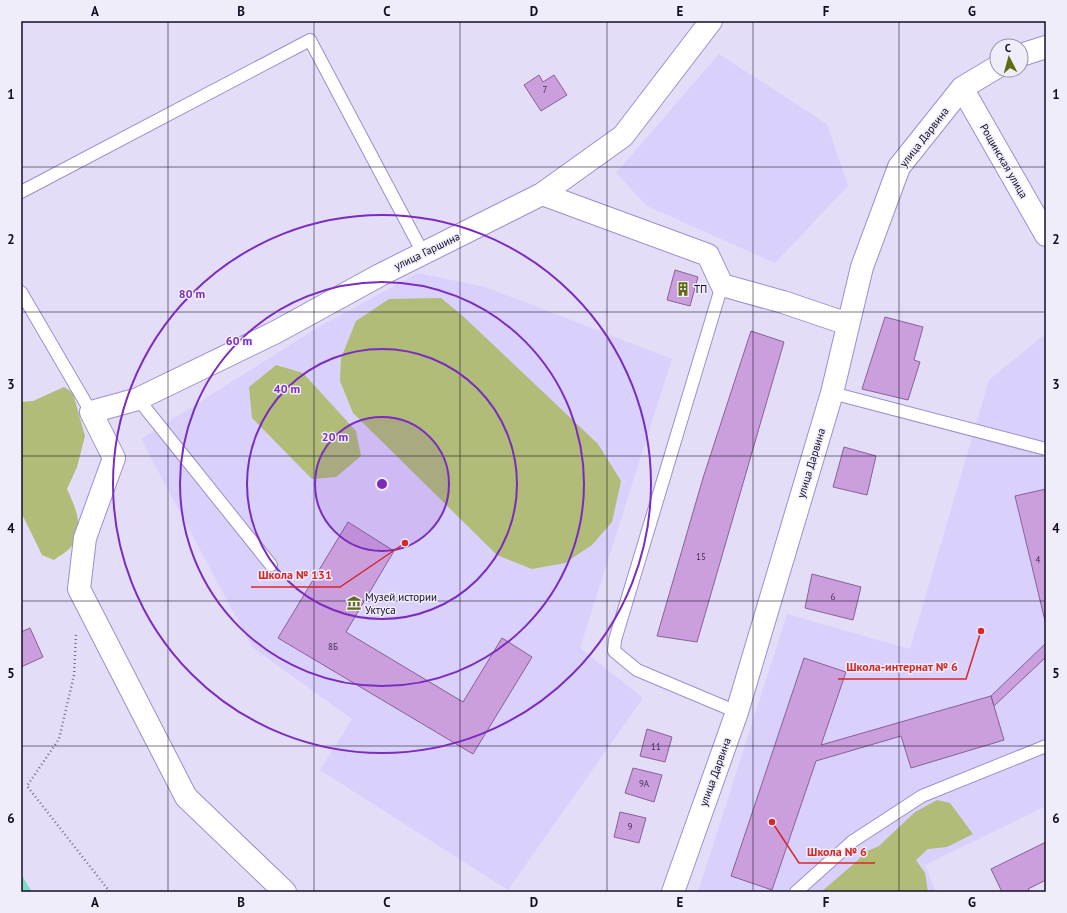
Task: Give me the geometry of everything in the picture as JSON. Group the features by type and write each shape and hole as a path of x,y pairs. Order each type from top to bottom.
{"street":[{"name":"улица Гаршина","path":"91,412 138,399 276,332 380,275 542,194 623,136 711,21"},
{"path":"1029,52 1046,47"},
{"name":"улица Дарвина","path":"673,892 737,712 832,393 862,267 899,167 962,88 989,72"},
{"name":"Рощинская улица","path":"962,88 1046,235"},
{"path":"542,194 708,255 722,285 783,302 848,324"},
{"path":"91,412 114,458 84,538 79,589 186,797 286,892"}],"lane":[{"path":"21,192 310,40 423,253"},
{"path":"722,285 615,640 614,651 636,670 737,712"},
{"path":"21,292 91,412"},
{"path":"832,393 1046,449"},
{"path":"138,399 271,565"},
{"path":"796,892 853,841 922,796 1046,746"}],"path":[{"path":"77,628 74,675 59,739 27,786 110,892"}],"shaded area":[{"path":"719,54 827,124 848,186 775,263 647,206 616,173"},
{"path":"418,273 485,287 672,359 580,648 643,698 508,890 320,770 352,719 252,647 141,439 317,328"},
{"path":"441,298 464,317 598,444 621,481 612,522 592,545 565,563 532,569 497,555 353,413 340,381 341,358 356,321 389,299"},
{"path":"1043,336 1046,340 1046,806 925,865 936,892 698,892 787,614 910,649 989,380"},
{"path":"276,365 303,373 356,431 361,456 336,477 312,479 252,418 249,387"},
{"path":"64,387 73,393 85,436 77,467 67,489 76,510 78,518 78,532 71,547 54,560 42,555 21,512 21,402 33,401"},
{"path":"937,800 950,803 973,834 947,847 928,849 916,860 925,873 928,892 821,892 857,861 865,852 879,846 915,812"},
{"path":"21,874 32,892 21,892"}],"building":[{"path":"539,75 543,82 554,75 567,95 541,111 524,85"},
{"name":"ТП","path":"675,270 698,277 690,306 667,300"},
{"path":"885,317 923,327 914,360 920,362 908,400 862,389"},
{"path":"751,331 784,342 697,642 657,636 703,478"},
{"path":"844,447 876,456 867,495 833,487"},
{"path":"1046,489 1046,625 1015,496"},
{"path":"348,522 394,551 346,632 463,702 502,638 532,657 473,754 278,638"},
{"path":"812,574 861,587 853,620 805,608"},
{"path":"30,628 43,657 21,667 21,632"},
{"path":"1046,643 1046,657 994,706 991,696"},
{"path":"804,658 846,672 821,745 991,696 1004,740 911,768 901,736 816,761 772,890 731,876"},
{"path":"647,729 672,737 665,762 640,756"},
{"path":"633,768 662,775 654,802 625,793"},
{"path":"620,812 646,818 639,843 614,837"},
{"path":"1046,842 1046,880 1028,889 1030,892 1002,892 991,869"}],"place":[{"name":"ТП","path":"683,289"},
{"name":"Школа № 131","path":"405,543"},
{"name":"Музей истории Уктуса","path":"354,603"},
{"name":"Школа-интернат № 6","path":"981,631"},
{"name":"Школа № 6","path":"772,822"}]}
